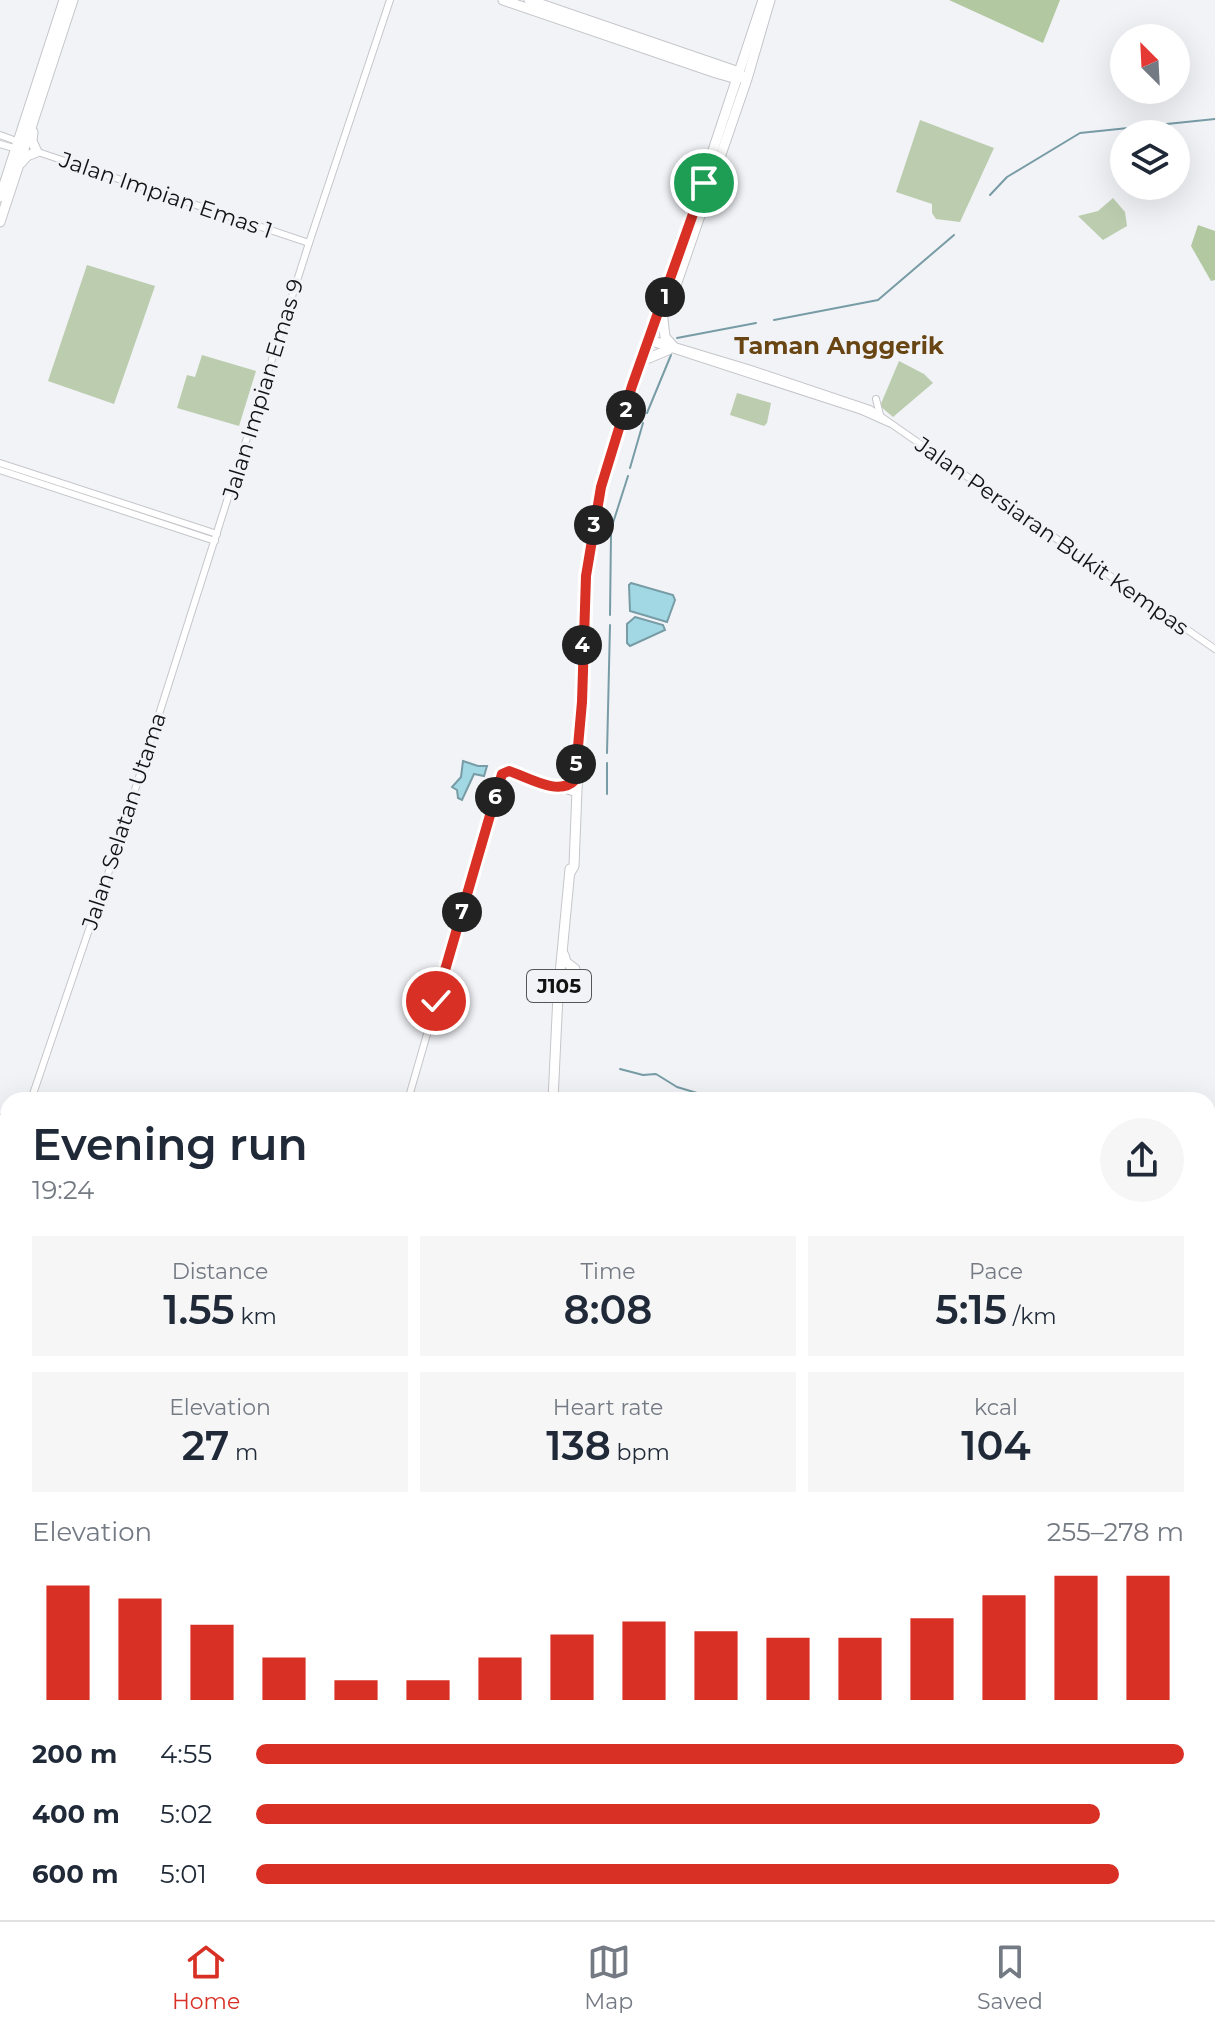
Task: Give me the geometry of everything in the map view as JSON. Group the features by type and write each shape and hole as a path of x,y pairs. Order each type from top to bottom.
{"main road":[{"path":"26,148 64,0"},
{"path":"0,222 73,0"},
{"path":"503,0 716,68 728,83 734,105"},
{"path":"529,0 739,76"},
{"path":"576,794 590,544 607,463 663,319 734,105 763,0"},
{"path":"628,403 649,358 734,105 739,76 770,0"},
{"path":"716,68 732,63 751,49"},
{"path":"0,197 32,141 36,113"},
{"path":"649,358 671,348 665,337 663,319"},
{"path":"576,794 582,702"},
{"path":"560,789 575,780"},
{"name":"J105","path":"553,1092 558,995 564,975 575,969 564,959 564,931 570,873 574,866 576,794"}],"street":[{"name":"Jalan Impian Emas 9","path":"216,538 390,0"},
{"path":"0,135 26,148"},
{"path":"0,144 26,148"},
{"name":"Jalan Impian Emas 1","path":"26,148 309,243"},
{"name":"Jalan Persiaran Bukit Kempas","path":"653,343 820,391 881,416 1215,649"},
{"name":"Jalan Persiaran Bukit Kempas","path":"671,348 862,411 889,423"},
{"path":"876,399 881,416"},
{"path":"0,463 216,538"},
{"path":"0,470 216,538"},
{"name":"Jalan Selatan Utama","path":"34,1092 112,862 216,538"},
{"path":"410,1092 500,778 509,771 576,794"}],"green space":[{"path":"949,0 1060,0 1043,43"},
{"path":"920,120 994,148 960,222 936,219 932,204 896,192"},
{"path":"1115,200 1125,212 1127,226 1103,240 1078,216 1098,211"},
{"path":"1198,225 1215,231 1215,280 1211,281 1191,246"},
{"path":"87,265 155,286 114,404 48,381"},
{"path":"202,355 256,371 239,426 177,408 187,375 195,377"},
{"path":"899,361 924,374 933,383 893,417 880,406"},
{"path":"737,393 771,403 764,426 730,415"}],"water":[{"path":"631,583 673,595 675,600 667,622 630,611"},
{"path":"635,617 663,625 665,630 630,646 627,643 627,624"},
{"path":"463,761 487,766 484,776 474,774 462,800 452,787 461,777"}],"waterway":[{"path":"990,195 1007,177 1080,133 1215,119"},
{"path":"774,320 878,300 954,235"},
{"path":"677,338 756,323"},
{"path":"647,413 671,355"},
{"path":"630,468 643,423"},
{"path":"612,526 628,476"},
{"path":"610,615 611,534"},
{"path":"607,753 610,625"},
{"path":"607,763 607,794"},
{"path":"620,1069 643,1075 656,1074 677,1087 694,1092"}],"district":[{"name":"Taman Anggerik","path":"839,345"}],"route":[{"path":"436,1001 502,774 509,771 560,789 575,780 582,702 586,576 601,487 632,386 704,183"}]}
